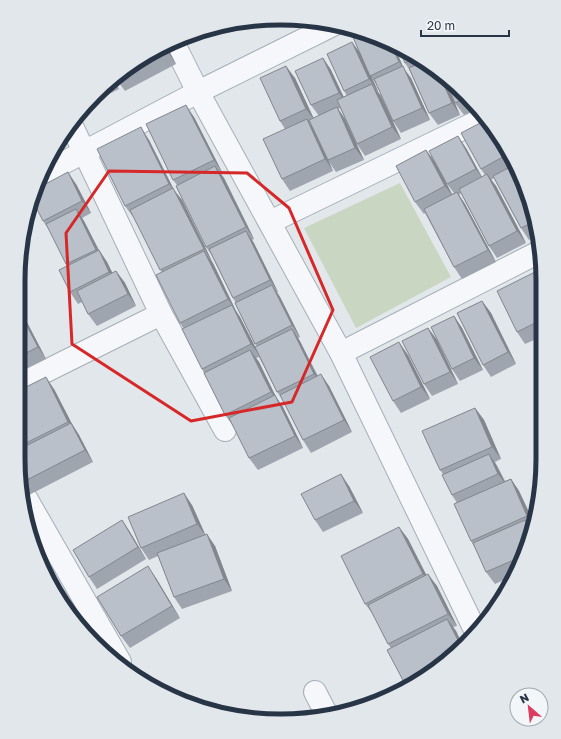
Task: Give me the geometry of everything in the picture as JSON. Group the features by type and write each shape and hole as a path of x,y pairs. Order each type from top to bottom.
{"street":[{"path":"50,170 83,148 299,26"},
{"path":"195,85 324,29"},
{"path":"176,47 341,353 473,627"},
{"path":"270,222 480,121"},
{"path":"74,130 161,314 224,430"},
{"path":"58,155 83,148"},
{"path":"341,353 534,254"},
{"path":"25,382 161,314"},
{"path":"29,503 115,653"},
{"path":"315,692 325,710"}],"highlighted area":[{"path":"109,171 247,173 289,208 333,310 292,402 191,421 72,344 66,233"}],"green space":[{"path":"400,183 451,277 356,328 304,228"}],"building":[{"path":"352,36 394,51 399,62 370,76"},
{"path":"352,42 369,79 344,91 327,54"},
{"path":"167,51 168,52 145,64"},
{"path":"402,55 410,60 405,63"},
{"path":"323,58 339,93 311,105 295,71"},
{"path":"417,65 443,84 452,103 429,113 409,68"},
{"path":"286,66 306,109 280,121 260,78"},
{"path":"403,66 422,108 393,121 374,79"},
{"path":"372,84 392,127 357,144 337,100"},
{"path":"448,87 461,100 455,103"},
{"path":"186,105 214,160 173,180 146,124"},
{"path":"337,107 355,148 328,160 309,120"},
{"path":"307,119 325,159 282,179 263,139"},
{"path":"481,123 504,156 481,169 461,133"},
{"path":"141,127 169,184 125,206 97,149"},
{"path":"458,136 476,169 447,184 429,151"},
{"path":"426,150 445,186 415,202 396,166"},
{"path":"215,166 246,227 206,247 176,186"},
{"path":"510,167 517,183 529,224 521,228 493,176"},
{"path":"68,172 82,201 43,221 36,207 43,185"},
{"path":"487,174 517,231 489,246 459,189"},
{"path":"173,188 204,249 160,270 130,210"},
{"path":"457,192 488,250 454,267 424,209"},
{"path":"76,209 96,250 66,264 46,224"},
{"path":"246,231 270,280 233,298 209,249"},
{"path":"99,250 109,272 70,292 59,270"},
{"path":"204,251 228,299 180,323 156,275"},
{"path":"116,271 128,294 88,314 77,291"},
{"path":"535,272 536,322 517,332 497,291"},
{"path":"272,285 292,325 255,344 235,303"},
{"path":"482,301 508,352 483,365 457,313"},
{"path":"232,305 251,344 202,369 182,329"},
{"path":"454,316 474,358 452,369 431,327"},
{"path":"25,322 38,347 25,354"},
{"path":"428,328 450,372 424,384 402,341"},
{"path":"292,329 314,374 277,392 255,347"},
{"path":"399,342 421,387 393,401 370,357"},
{"path":"250,350 271,392 225,415 204,373"},
{"path":"321,374 344,420 303,440 280,395"},
{"path":"46,377 68,422 25,444 25,388"},
{"path":"275,395 295,436 249,458 229,418"},
{"path":"475,408 492,447 440,470 422,431"},
{"path":"71,423 85,450 26,480 25,446"},
{"path":"489,454 498,474 452,495 442,475"},
{"path":"341,474 354,501 315,520 301,494"},
{"path":"511,479 527,516 471,541 454,504"},
{"path":"184,493 197,524 141,548 128,517"},
{"path":"122,520 138,547 89,577 73,550"},
{"path":"525,520 527,525 516,559 486,572 473,543"},
{"path":"399,527 423,574 365,604 341,556"},
{"path":"207,534 224,579 174,597 157,553"},
{"path":"148,566 172,606 121,636 97,597"},
{"path":"428,574 448,614 388,644 368,605"},
{"path":"447,619 459,641 436,661 404,682 387,650"}]}
